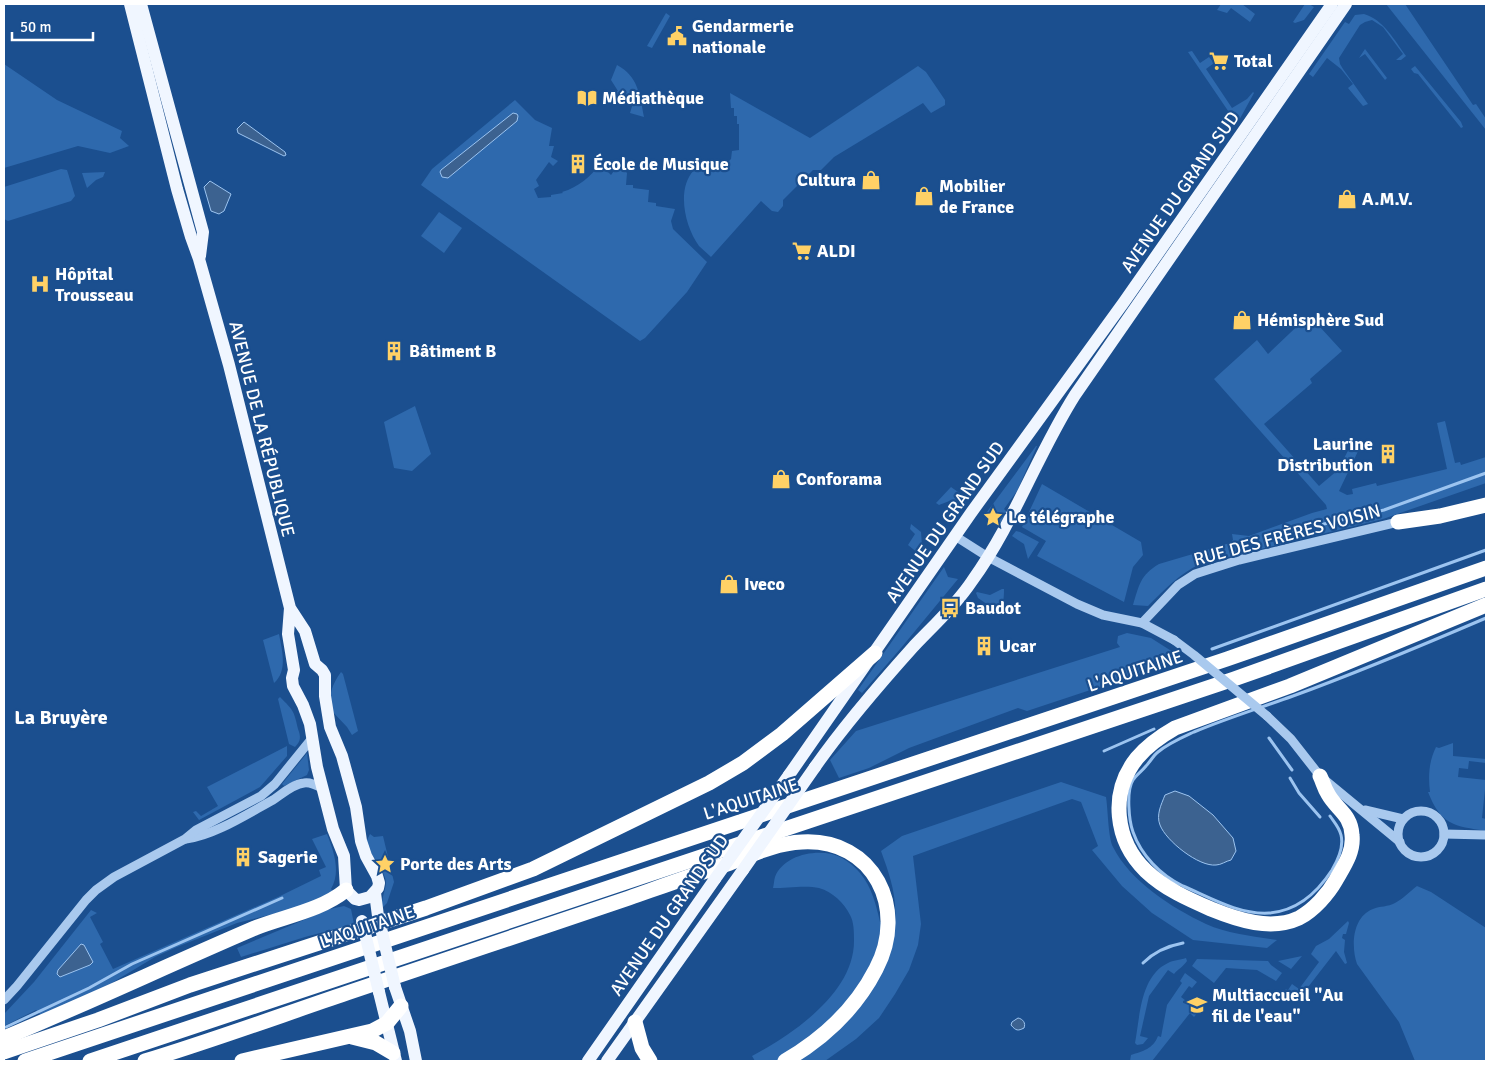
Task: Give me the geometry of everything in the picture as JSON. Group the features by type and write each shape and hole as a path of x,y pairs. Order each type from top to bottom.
{"highway":[{"path":"1398,522 1440,516 1486,505"},
{"name":"L'AQUITAINE","path":"25,1061 1227,660 1486,568"},
{"path":"90,1061 1234,679 1486,589"},
{"path":"1320,776 1328,794 1343,810 1350,823 1352,847 1348,859 1332,888 1299,918 1264,923 1242,920 1187,898 1170,889 1146,871 1129,849 1123,836 1119,820 1118,802 1121,787 1138,757 1160,737 1175,728 1290,686 1486,605"},
{"path":"4,1052 98,1020 190,985 426,908 533,870 710,783 743,763 782,734 874,653"},
{"path":"146,1061 656,889 778,845 800,842 828,844 854,855 874,874 886,900 888,938 872,978 848,1010 810,1046 785,1061"},
{"path":"4,1038 91,1002 258,927 350,894"},
{"path":"242,1061 372,1031 387,1023 401,1006"},
{"path":"634,1022 642,1048 650,1061"},
{"path":"351,1037 376,1043 394,1057"}],"main road":[{"name":"AVENUE DE LA RÉPUBLIQUE","path":"130,4 177,189 229,365 290,608 288,634 294,670 292,686 303,706 313,737 322,788 333,829 344,856 350,894 362,922 394,1057"},
{"name":"AVENUE DE LA RÉPUBLIQUE","path":"141,4 203,232 199,259"},
{"name":"AVENUE DU GRAND SUD","path":"588,1061 955,536 1124,302 1332,4"},
{"name":"AVENUE DU GRAND SUD","path":"607,1061 815,767 859,709 971,582 1009,522 1050,438 1075,394 1346,4"},
{"name":"AVENUE DE LA RÉPUBLIQUE","path":"290,608 305,631 315,664 325,675 330,726 342,756 356,807 361,841 379,883 374,893 378,916 395,986 410,1031 416,1061"},
{"path":"294,670 304,664 315,664"},
{"path":"350,894 365,899 374,893"}],"street":[{"name":"RUE DES FRÈRES VOISIN","path":"1142,623 1178,585 1195,574 1239,560 1398,522"},
{"path":"955,536 988,557 1089,610 1114,618 1142,623 1174,640 1267,716 1291,739 1320,776 1400,842 1410,853 1417,856 1432,854 1442,842 1444,834 1441,822 1431,813 1416,811 1403,819 1398,834 1400,842"},
{"path":"4,1000 96,890 114,877 185,839 196,830 261,796 269,790 313,737"},
{"path":"185,839 200,837 271,801 299,784 313,784 322,788"},
{"path":"1360,808 1403,819"},
{"path":"1444,834 1486,835"}],"shaded area":[{"path":"1221,4 1242,4 1255,14 1250,22 1231,8 1227,13 1217,10"},
{"path":"1305,4 1314,7 1304,20 1293,22"},
{"path":"1386,4 1405,4 1473,105 1476,104 1486,119 1486,130"},
{"path":"666,13 670,16 652,48 647,46"},
{"path":"1364,14 1383,26 1406,56 1401,60 1396,60 1403,54 1383,27 1372,20 1360,25 1339,58 1343,69 1368,104 1363,106 1348,88 1353,84 1341,69 1327,58 1313,77 1309,74 1345,22 1349,24 1355,15"},
{"path":"1365,49 1387,78 1385,80 1365,54 1359,58"},
{"path":"1192,51 1200,63 1209,57 1214,63 1206,69 1232,108 1254,93 1237,124 1188,52"},
{"path":"4,64 57,100 122,131 120,138 129,146 110,153 78,146 4,168"},
{"path":"617,65 624,69 634,80 644,117 630,113 633,103 611,96 612,92 618,91 611,80"},
{"path":"918,66 926,72 945,100 945,105 931,113 923,103 834,157 821,170 813,170 783,200 783,206 778,212 772,211 761,201 711,257 699,246 690,229 684,208 685,187 688,178 694,170 721,169 731,159 732,151 739,150 739,124 737,124 737,116 734,116 734,108 731,108 730,93 810,138"},
{"path":"1415,66 1461,122 1463,127 1461,128 1418,74 1414,73 1411,69"},
{"path":"515,100 535,120 552,128 549,146 554,146 551,157 558,161 553,166 549,162 536,180 539,186 534,189 538,198 551,197 551,195 563,193 574,187 588,177 600,164 611,175 616,168 623,169 627,173 626,185 649,190 648,202 656,203 656,206 675,209 671,221 673,229 707,262 687,292 645,338 640,341 421,185 432,169"},
{"path":"513,113 518,116 517,121 448,178 442,177 441,170"},
{"path":"244,122 285,152 286,155 284,156 238,133 237,129"},
{"path":"61,169 67,170 75,196 71,201 8,221 4,219 4,187"},
{"path":"105,172 103,177 87,188 82,173"},
{"path":"210,181 231,194 224,211 219,214 211,211 204,187"},
{"path":"439,212 462,228 444,253 421,236"},
{"path":"1309,315 1342,351 1310,379 1312,383 1264,424 1319,486 1338,470 1354,439 1360,447 1339,491 1347,495 1353,494 1352,489 1376,483 1377,486 1447,469 1437,423 1445,421 1455,463 1460,462 1461,465 1486,457 1486,483 1383,519 1200,564 1179,577 1148,606 1133,605 1144,577 1159,564 1230,543 1233,540 1232,534 1249,536 1327,509 1326,505 1214,379 1257,340 1268,354"},
{"path":"415,406 431,454 412,471 394,468 384,422"},
{"path":"1036,446 1017,491 1004,509 1007,512 998,527 994,516 992,518 984,516"},
{"path":"1042,484 1141,542 1143,555 1133,567 1124,602 1037,556 1046,541 1022,527"},
{"path":"951,487 965,497 966,504 952,500 939,505 936,503"},
{"path":"911,524 921,532 922,546 929,559 923,557 908,545 915,534 910,529"},
{"path":"1016,531 1039,542 1028,559 1024,544 1012,536"},
{"path":"944,567 948,577 958,579 862,693 858,690"},
{"path":"1004,589 1003,601 997,611 978,598 976,593 990,595"},
{"path":"1127,633 1151,638 1184,659 1027,711 1018,708 909,748 869,768 839,778 830,760 856,731 1120,647 1117,643 1118,636"},
{"path":"279,634 283,666 281,673 274,683 263,640"},
{"path":"341,672 358,731 352,735 330,709 332,690"},
{"path":"280,697 293,711 300,737 295,747 289,744 278,699"},
{"path":"1453,743 1453,756 1486,759 1486,763 1469,761 1468,769 1459,768 1458,777 1486,780 1482,818 1486,819 1486,831 1457,825 1444,818 1433,803 1428,792 1430,792 1430,763 1436,747 1439,748"},
{"path":"287,746 287,756 260,787 199,820 193,812 196,811 201,816 218,806 207,787"},
{"path":"307,753 309,770 307,775 284,786 282,784"},
{"path":"1061,782 1106,797 1109,830 1113,847 1130,871 1166,902 1214,927 1277,940 1267,948 1193,940 1152,913 1122,886 1092,850 1098,846 1081,802 1072,799 913,856 921,924 918,945 909,970 879,1018 856,1039 825,1061 755,1061 752,1056 785,1036 818,1010 833,994 844,978 851,960 854,941 852,921 848,911 838,898 829,892 814,887 773,888 775,877 787,862 805,854 815,853 825,853 842,858 856,869 868,884 880,922 895,919 894,893 881,851 902,836"},
{"path":"1175,791 1189,796 1213,815 1233,838 1236,851 1231,860 1216,865 1201,862 1184,852 1163,831 1159,821 1161,806 1165,795"},
{"path":"327,834 336,869 336,876 331,889 333,891 301,907 237,923 177,947 155,957 105,987 43,1017 36,1010 4,1026 4,1014 34,982 91,910 97,913 90,917 103,942 100,944 113,969 278,897 321,876 319,870 326,867 312,839"},
{"path":"370,834 374,837 383,836 394,882 387,903 382,908 386,883 381,868 365,844"},
{"path":"1417,886 1431,892 1486,928 1486,1061 1415,1061 1399,1022 1357,964 1354,941 1357,925 1361,919 1373,909 1398,901"},
{"path":"344,906 351,909 354,924 241,957 237,948 330,909"},
{"path":"1348,921 1346,934 1343,934 1342,938 1345,940 1344,952 1347,963 1345,964 1336,951 1298,1000 1285,989 1288,990 1292,984 1299,989 1319,962 1311,954 1316,946 1329,939"},
{"path":"81,944 84,945 93,962 60,977 57,974 58,970"},
{"path":"1302,956 1291,969 1278,961"},
{"path":"1186,958 1187,961 1174,974 1168,970 1149,996 1140,1036 1148,1038 1143,1044 1137,1045 1135,1043 1140,1010 1152,977 1168,963"},
{"path":"1197,959 1268,961 1282,973 1276,981 1257,970 1226,968 1214,983 1192,966"},
{"path":"1185,973 1197,982 1192,988 1189,986 1181,997 1199,1011 1194,1017 1190,1013 1152,1061 1130,1061 1131,1055 1147,1049 1158,1036 1161,1037 1167,1005 1182,983 1180,981"},
{"path":"1018,1018 1023,1020 1025,1024 1024,1028 1019,1030 1011,1025"}],"waterway":[{"path":"1281,534 1384,510 1486,473"},
{"path":"1212,649 1486,550"},
{"path":"1330,816 1338,827 1342,840 1340,853 1332,870 1320,886 1297,905 1279,912 1258,913 1235,908 1214,900 1175,882 1160,871 1141,849 1133,832 1129,814 1129,791 1134,778 1156,754 1166,746 1194,732 1342,677 1486,618"},
{"path":"1104,751 1154,729"},
{"path":"1269,738 1292,770"},
{"path":"1290,778 1299,793 1320,817"},
{"path":"6,1027 89,988 132,964 282,898"},
{"path":"1143,963 1161,950 1183,943"}],"place":[{"name":"Gendarmerie nationale","path":"677,36"},
{"name":"Total","path":"1219,61"},
{"name":"Médiathèque","path":"587,98"},
{"name":"École de Musique","path":"578,164"},
{"name":"Cultura","path":"871,180"},
{"name":"Mobilier de France","path":"924,196"},
{"name":"A.M.V.","path":"1347,199"},
{"name":"ALDI","path":"802,251"},
{"name":"Hôpital Trousseau","path":"40,284"},
{"name":"Hémisphère Sud","path":"1242,320"},
{"name":"Bâtiment B","path":"394,351"},
{"name":"Laurine Distribution","path":"1388,454"},
{"name":"Conforama","path":"781,479"},
{"name":"Le télégraphe","path":"993,517"},
{"name":"Iveco","path":"729,584"},
{"name":"Baudot","path":"950,608"},
{"name":"Ucar","path":"984,646"},
{"name":"Sagerie","path":"243,857"},
{"name":"Porte des Arts","path":"385,864"},
{"name":"Multiaccueil \"Au fil de l'eau\"","path":"1197,1005"}],"district":[{"name":"La Bruyère","path":"61,717"}]}
